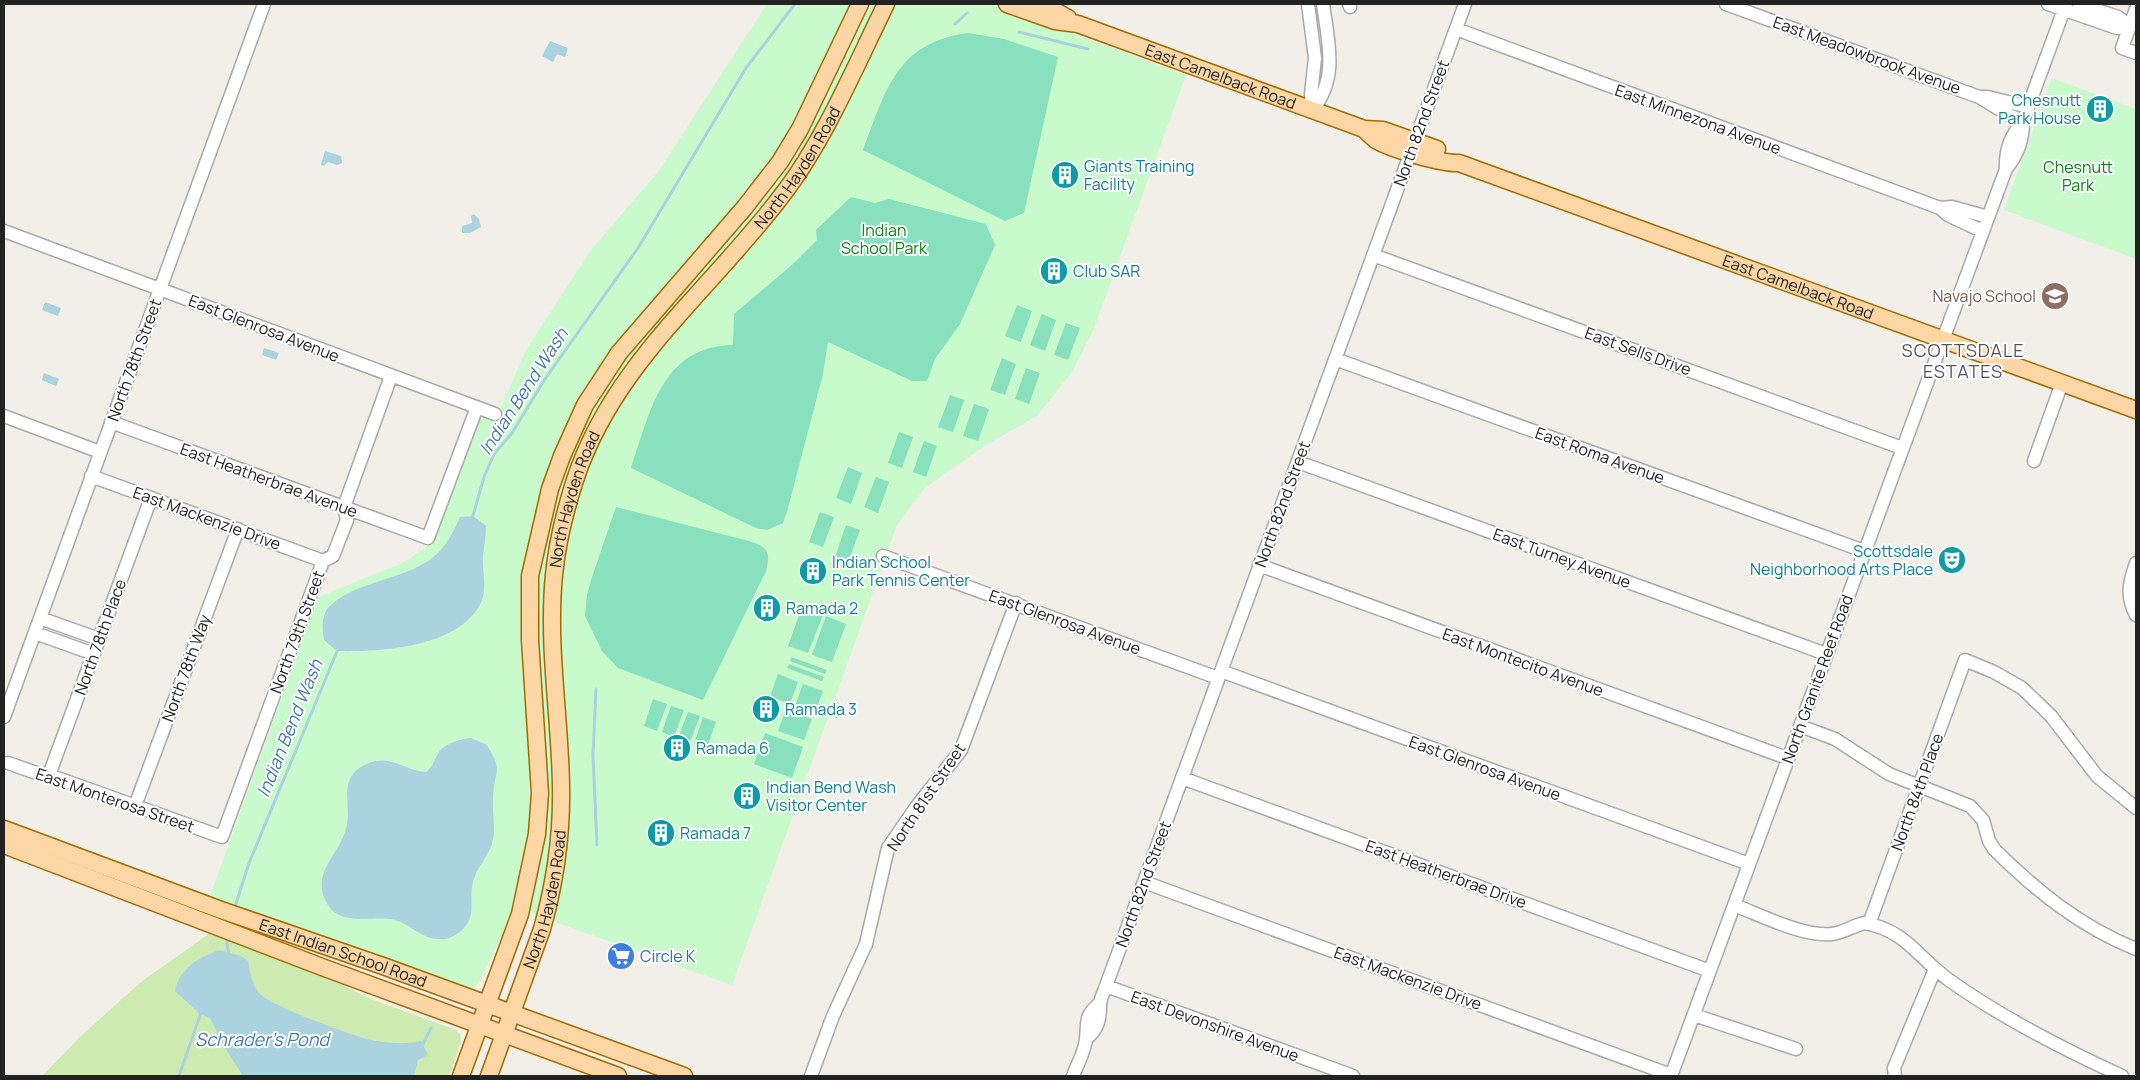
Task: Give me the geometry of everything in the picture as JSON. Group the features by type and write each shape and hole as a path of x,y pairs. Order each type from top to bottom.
{"main road":[{"name":"North Hayden Road","path":"461,1076 520,914 537,834 540,793 530,640 530,576 550,489 562,456 585,405 619,352 745,207 780,162 800,129 860,4"},
{"name":"North Hayden Road","path":"489,1076 549,904 559,842 561,786 552,642 552,594 559,539 580,467 602,418 632,370 792,183 818,140 886,4"},
{"name":"East Camelback Road","path":"1007,4 1054,21 1078,24"},
{"name":"East Camelback Road","path":"1042,4 1078,24 1364,129 1377,141 1413,147 1445,164 1459,163 2136,410"},
{"name":"East Indian School Road","path":"4,828 218,918 256,940 480,1026 618,1076"},
{"name":"East Indian School Road","path":"4,845 218,918 261,925 487,1004 684,1076"}],"street":[{"name":"North 78th Street","path":"4,717 264,4"},
{"path":"1308,4 1315,58 1314,83 1311,94 1312,110"},
{"path":"1312,110 1323,98 1329,74 1330,56 1323,4"},
{"name":"North 82nd Street","path":"1073,1076 1086,1038 1085,1029 1091,1010 1099,1004 1106,986 1465,4"},
{"name":"East Meadowbrook Avenue","path":"1726,4 1979,96 1988,96 2028,107"},
{"path":"2048,4 2065,6 2099,16 2118,17 2130,26"},
{"path":"2079,4 2099,16"},
{"name":"North Granite Reef Road","path":"1671,1076 2006,169 2005,154 2012,134 2023,121 2065,6"},
{"path":"2136,9 2122,48 2136,53"},
{"name":"East Minnezona Avenue","path":"1456,29 1940,208 1948,215 1982,231"},
{"name":"East Meadowbrook Avenue","path":"1979,96 1986,103 2023,121"},
{"name":"East Minnezona Avenue","path":"1940,208 1952,207 1988,217"},
{"name":"East Glenrosa Avenue","path":"4,231 495,414"},
{"name":"East Sells Drive","path":"1373,255 1902,448"},
{"name":"East Roma Avenue","path":"1335,359 1864,551"},
{"name":"North 79th Street","path":"222,837 323,561 333,556 347,520 344,507 391,376"},
{"path":"2034,461 2062,383"},
{"name":"East Heatherbrae Avenue","path":"111,422 428,538 476,407"},
{"path":"4,416 100,452"},
{"name":"East Turney Avenue","path":"1298,462 1826,654"},
{"name":"East Mackenzie Drive","path":"91,476 323,561"},
{"name":"North 78th Place","path":"49,775 151,498"},
{"name":"North 78th Way","path":"134,806 238,529"},
{"name":"East Glenrosa Avenue","path":"883,556 1220,674 1749,864"},
{"path":"2136,563 2128,591 2130,604 2136,616"},
{"name":"East Montecito Avenue","path":"1260,565 1788,758"},
{"name":"North 81st Street","path":"811,1076 833,1016 866,944 888,848 917,806 961,750 1016,604"},
{"path":"40,618 99,639"},
{"path":"35,633 94,654"},
{"name":"North 84th Place","path":"1869,924 1965,660 1994,672 2022,688 2051,716 2098,776 2136,808"},
{"path":"1800,726 1835,739 1889,774 1962,801 1976,810 1983,820 1994,849 2039,892 2067,913 2100,932 2136,949"},
{"name":"East Monterosa Street","path":"8,763 42,775 49,775 222,837"},
{"name":"East Heatherbrae Drive","path":"1182,778 1710,971"},
{"name":"East Mackenzie Drive","path":"1144,882 1671,1076"},
{"path":"1734,905 1805,931 1821,934 1834,934 1858,925 1869,924 1912,944 1935,969 1950,980 2050,1042 2122,1076"},
{"path":"1894,1076 1894,1068 1935,969"},
{"name":"East Devonshire Avenue","path":"1106,986 1353,1076"},
{"path":"1694,1015 1796,1049"}],"green space":[{"name":"Indian School Park","path":"767,4 992,4 1186,75 1093,331 1072,372 1038,415 983,447 925,488 897,525 732,985 513,907 482,977 476,986 466,987 209,899 318,597 405,562 433,542 481,414 496,419 526,350 591,250 658,172"},
{"path":"968,33 1004,39 1058,57 1024,213 1005,221 863,150 887,90 897,73 909,59 924,47 943,38"},
{"name":"Chesnutt Park","path":"2052,78 2136,109 2136,259 2004,210"},
{"path":"851,197 875,203 889,199 986,224 995,245 960,324 935,359 927,381 912,381 828,342 823,374 787,512 783,523 767,530 756,528 631,468 645,425 662,386 675,370 690,357 709,348 733,345 734,314 793,264 817,240 816,230"},
{"path":"1017,305 1032,311 1021,342 1005,336"},
{"path":"1042,314 1056,320 1045,351 1030,345"},
{"path":"1066,323 1080,328 1068,360 1054,355"},
{"path":"1002,358 1016,364 1005,395 990,390"},
{"path":"1026,368 1040,373 1029,404 1015,399"},
{"path":"950,395 964,400 953,432 938,427"},
{"path":"974,404 989,409 978,441 963,436"},
{"path":"899,432 913,437 902,468 888,463"},
{"path":"924,441 937,446 926,477 913,472"},
{"path":"848,467 862,473 851,504 836,498"},
{"path":"876,477 889,482 878,513 864,507"},
{"path":"616,507 749,541 764,548 768,555 766,571 703,700 618,668 602,651 585,616 587,595 592,577"},
{"path":"820,512 834,517 823,547 809,542"},
{"path":"846,525 860,530 848,562 835,557"},
{"path":"802,607 823,615 808,653 788,646"},
{"path":"826,616 846,624 832,662 812,655"},
{"path":"791,657 827,670 825,674 790,661"},
{"path":"789,664 824,677 822,681 787,668"},
{"path":"778,674 798,682 790,704 770,697"},
{"path":"803,684 823,691 815,713 795,706"},
{"path":"653,699 667,704 657,731 644,726"},
{"path":"671,706 684,710 674,737 662,732"},
{"path":"786,709 812,719 804,740 778,731"},
{"path":"688,712 700,716 690,742 678,738"},
{"path":"703,717 716,722 707,748 694,744"},
{"path":"765,733 803,747 792,778 754,764"},
{"path":"213,931 329,978 371,999 456,1030 460,1034 461,1042 449,1076 42,1076 82,1035 141,982"}],"water":[{"path":"550,41 568,48 565,57 557,54 553,62 542,56"},
{"path":"325,151 341,156 342,163 337,165 328,162 324,166 321,165"},
{"path":"474,214 479,219 481,227 470,233 462,233 462,226 472,223 471,216"},
{"path":"45,302 61,308 58,316 42,310"},
{"path":"264,348 279,353 276,360 262,355"},
{"path":"44,373 59,379 56,386 42,380"},
{"path":"473,516 486,526 483,556 484,593 480,605 469,619 435,639 394,648 337,651 324,640 323,618 329,607 338,599 430,560 446,544 460,517"},
{"path":"471,738 487,745 495,761 497,771 493,798 493,839 488,854 473,881 472,910 466,925 454,936 439,939 426,936 403,923 391,919 348,918 334,912 323,894 323,875 346,829 348,820 347,792 352,775 369,763 384,760 426,772 445,746 458,740"},
{"name":"Schrader's Pond","path":"219,950 241,956 248,961 252,979 257,990 279,1006 327,1026 367,1039 394,1043 421,1041 428,1055 418,1060 414,1076 243,1076 225,1048 210,1018 200,1014 175,991 177,983 185,970 197,960"}],"waterway":[{"name":"Indian Bend Wash","path":"472,519 484,477 494,454 512,433 545,379 638,248 746,68 795,4"},
{"path":"955,24 967,13"},
{"path":"1019,32 1088,49"},
{"name":"Indian Bend Wash","path":"234,910 249,863 338,649"},
{"path":"596,689 593,755 597,845"},
{"name":"Indian Bend Wash","path":"226,936 229,956"},
{"name":"Indian Bend Wash","path":"179,1076 202,1010"},
{"path":"423,1044 431,1028"}],"place":[{"name":"Chesnutt Park House","path":"2100,109"},
{"name":"Giants Training Facility","path":"1065,175"},
{"name":"Club SAR","path":"1054,271"},
{"name":"Navajo School","path":"2055,296"},
{"name":"Scottsdale Neighborhood Arts Place","path":"1952,560"},
{"name":"Indian School Park Tennis Center","path":"813,571"},
{"name":"Ramada 2","path":"767,608"},
{"name":"Ramada 3","path":"766,709"},
{"name":"Ramada 6","path":"677,748"},
{"name":"Indian Bend Wash Visitor Center","path":"747,796"},
{"name":"Ramada 7","path":"661,833"},
{"name":"Circle K","path":"621,956"}],"district":[{"name":"SCOTTSDALE ESTATES","path":"1963,360"}]}
